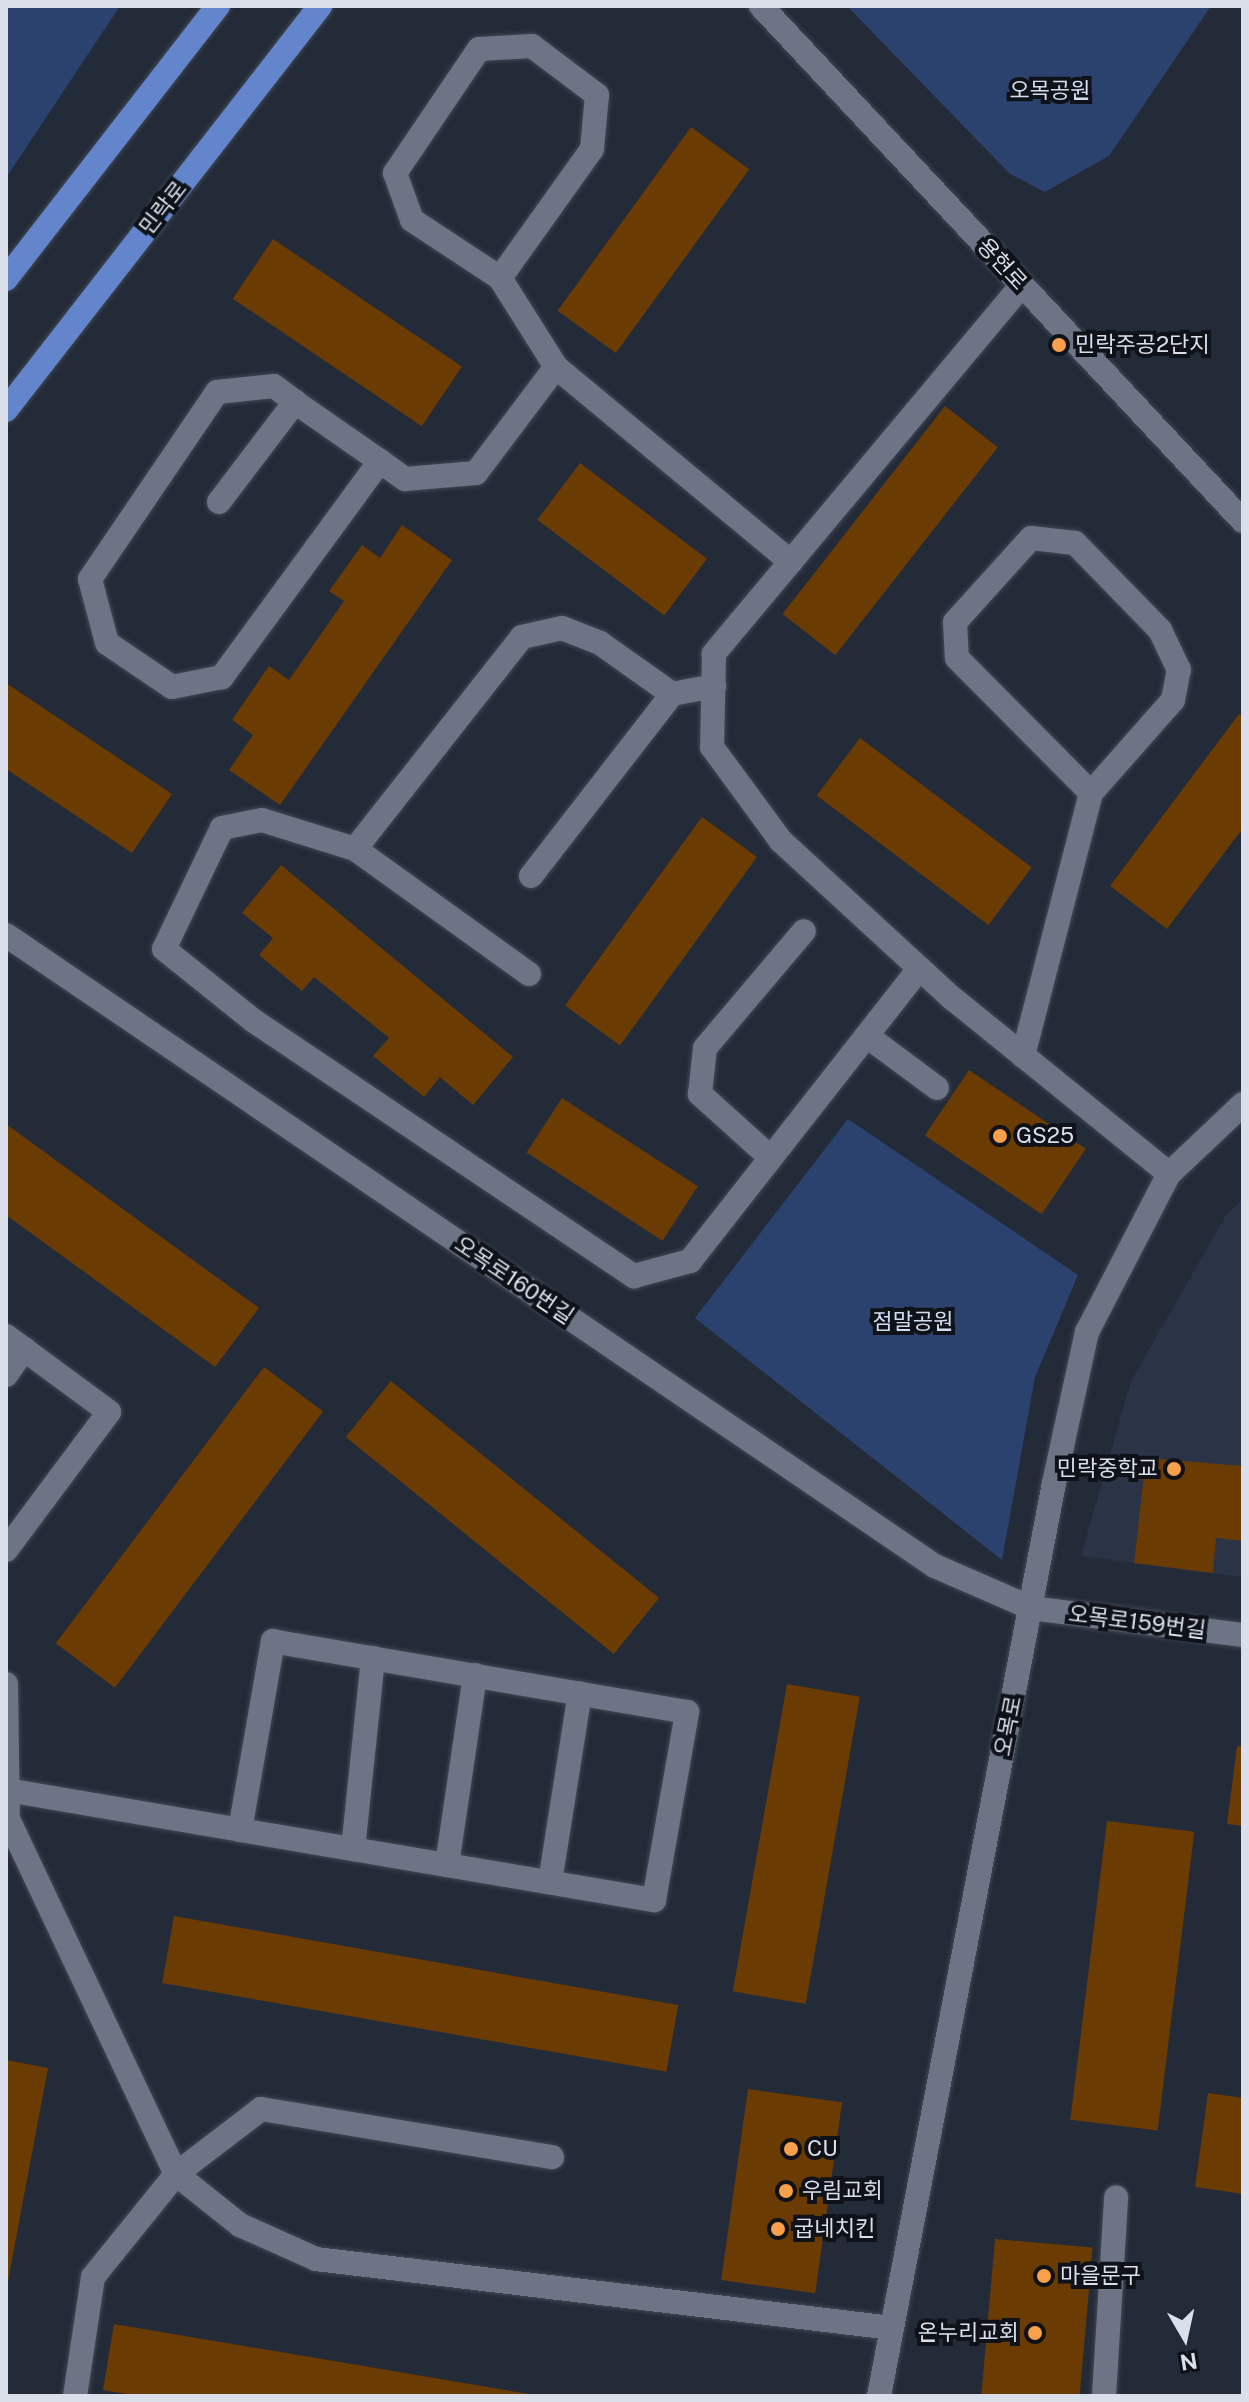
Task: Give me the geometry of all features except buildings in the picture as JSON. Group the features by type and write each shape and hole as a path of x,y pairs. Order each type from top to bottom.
{"main road":[{"path":"6,279 218,6"},
{"name":"민락로","path":"6,410 320,6"}],"street":[{"name":"용현로","path":"761,6 1022,285 1238,507"},
{"path":"500,278 592,149 597,95 532,46 479,49 395,173 412,220 500,278 556,367 791,562"},
{"path":"1022,285 714,654 712,747 781,841 920,968 1169,1174"},
{"path":"380,461 222,677 172,687 107,643 90,579 217,392 274,386 295,402 380,461 405,479 476,473 556,367"},
{"path":"219,502 295,402"},
{"path":"1023,1056 1091,793 1173,700 1179,670 1160,630 1075,543 1031,538 955,622 957,658 1091,793"},
{"path":"355,849 522,637 562,628 600,643 672,694"},
{"path":"531,876 672,694 714,686"},
{"path":"529,974 355,849 262,820 222,828 164,949 254,1021 634,1276 690,1261 920,968"},
{"path":"771,1158 700,1094 705,1048 804,931"},
{"name":"오목로160번길","path":"6,935 935,1566 1031,1608"},
{"path":"867,1036 937,1088"},
{"name":"오목로","path":"879,2396 1087,1332 1169,1174 1243,1104"},
{"path":"6,1375 15,1343 109,1412 6,1550"},
{"name":"오목로159번길","path":"1031,1608 1243,1635"},
{"path":"7,1790 240,1830 654,1900 687,1712 273,1641 240,1830"},
{"path":"353,1849 373,1658"},
{"path":"447,1865 475,1675"},
{"path":"6,1684 7,1819 176,2174 240,2225 316,2259 892,2328"},
{"path":"550,1882 580,1693"},
{"path":"75,2396 93,2277 176,2174 261,2109 552,2157"},
{"path":"1104,2396 1116,2197"}],"shaded area":[{"name":"민락중학교","path":"1243,1199 1243,1577 1081,1556 1131,1381 1226,1215"}],"green space":[{"path":"6,6 120,6 6,178"},
{"name":"오목공원","path":"847,6 1211,6 1109,156 1045,192 1010,174"},
{"name":"점말공원","path":"848,1119 1078,1275 1035,1377 1002,1560 695,1318"}],"place":[{"name":"민락주공2단지","path":"1059,345"},
{"name":"GS25","path":"1000,1136"},
{"name":"민락중학교","path":"1174,1469"},
{"name":"CU","path":"791,2149"},
{"name":"우림교회","path":"786,2191"},
{"name":"굽네치킨","path":"778,2229"},
{"name":"마을문구","path":"1044,2276"},
{"name":"온누리교회","path":"1035,2333"}]}
